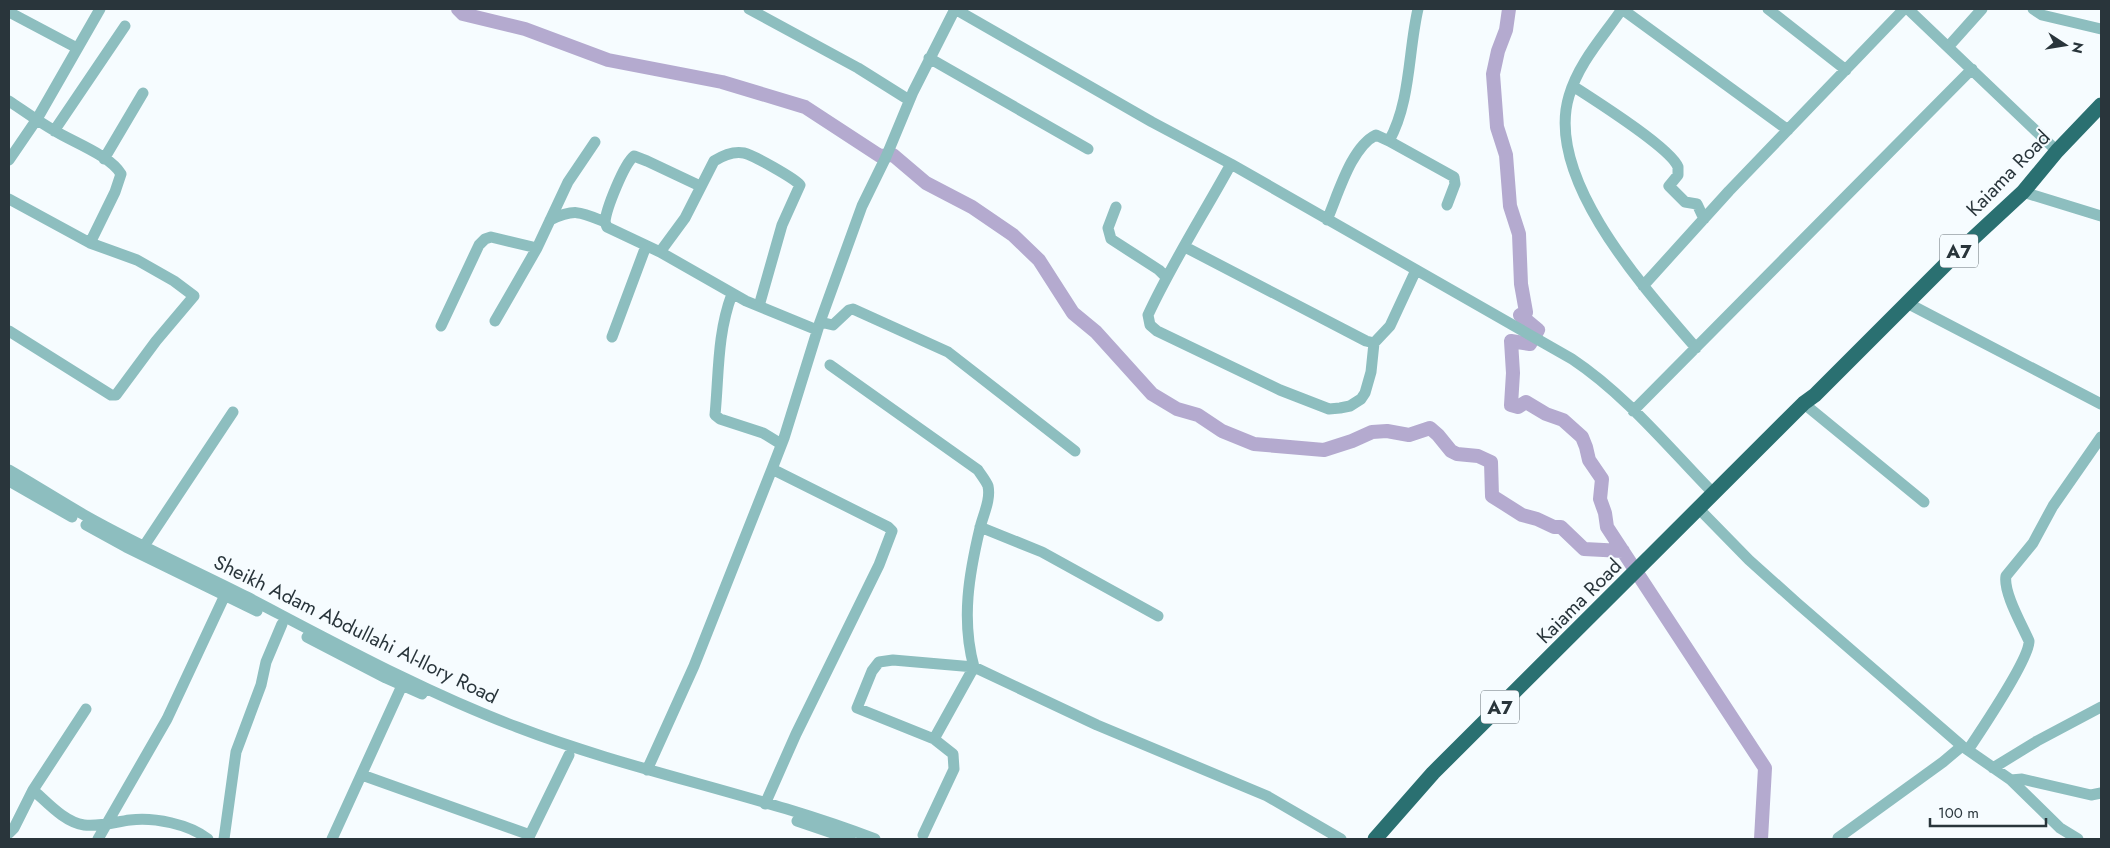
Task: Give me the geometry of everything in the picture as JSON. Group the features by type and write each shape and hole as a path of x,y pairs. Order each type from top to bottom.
{"highway":[{"name":"Kaiama Road","path":"1375,839 1433,773 1703,513 1955,256 2023,192 2057,150 2101,106"},
{"name":"Kaiama Road","path":"1384,839 1438,778 1714,494 1804,402 1812,401"}],"street":[{"path":"9,160 36,119 100,9"},
{"path":"749,9 858,68 909,100"},
{"path":"647,770 694,666 772,469 818,326 862,206 909,100 955,9 1516,326 1590,371 1633,411 1714,494"},
{"path":"1389,141 1401,112 1418,9"},
{"path":"1696,348 1643,286 1614,248 1574,172 1566,144 1565,113 1580,71 1595,44 1622,9 1788,130"},
{"path":"1768,9 1846,70"},
{"path":"1643,286 1704,219 1904,9"},
{"path":"1908,9 2057,150"},
{"path":"1948,47 1982,9"},
{"path":"2033,9 2042,15 2101,29"},
{"path":"9,12 77,48"},
{"path":"54,131 125,26"},
{"path":"929,58 1088,149"},
{"path":"1633,411 1972,69"},
{"path":"1574,86 1641,131 1673,160 1678,167 1678,175 1669,186 1685,202 1697,204 1704,219"},
{"path":"104,159 143,93"},
{"path":"9,101 54,131 104,159 119,169 122,174 90,243"},
{"path":"1327,220 1352,163 1363,145 1376,135 1452,175 1455,182 1447,205"},
{"path":"495,321 537,248 568,182 594,142"},
{"path":"660,252 685,218 714,161 726,155 743,152 761,161 800,185 782,224 759,306"},
{"path":"700,186 634,156 628,163 610,200 606,222 607,227 660,252 732,294 759,306 818,326 833,325 849,310 854,309 948,352 1075,451"},
{"path":"1231,164 1185,247 1166,277 1148,315 1150,325 1157,331 1280,390 1329,409 1350,406 1361,399 1365,393 1371,372 1374,343 1390,326 1416,270"},
{"path":"2023,192 2101,216"},
{"path":"9,200 90,243 137,260 174,281 194,296 156,341 117,394 112,395 9,331"},
{"path":"1116,207 1108,228 1111,240 1166,277"},
{"path":"550,220 567,212 580,212 606,222"},
{"path":"441,326 479,245 485,239 491,237 537,248"},
{"path":"612,337 646,246"},
{"path":"1185,247 1289,302 1366,341 1374,343"},
{"path":"732,294 724,316 721,334 715,415 720,419 763,433 781,444"},
{"path":"1908,304 2101,404"},
{"path":"830,365 978,470 988,485 988,497 980,527 966,610 968,643 974,668 934,740"},
{"path":"1812,401 1924,502"},
{"path":"144,546 233,412"},
{"path":"1838,838 1965,748 2007,687 2027,654 2029,640 2013,606 2005,581 2006,576 2033,543 2053,506 2101,437"},
{"path":"765,804 796,734 879,565 892,531 888,527 772,469"},
{"name":"Sheikh Adam Abdullahi Al-Ilory Road","path":"9,470 86,516 228,587 403,682 574,748 818,819 875,839"},
{"name":"Sheikh Adam Abdullahi Al-Ilory Road","path":"9,480 126,547 282,624 403,682 569,755 763,810 850,839"},
{"path":"1703,513 1749,560 1797,604 1965,748 2010,780 2060,828 2078,839"},
{"path":"980,527 1042,552 1158,616"},
{"path":"98,839 167,719 225,595"},
{"path":"224,839 236,752 261,685 266,662 282,624"},
{"path":"923,835 954,769 953,754 934,740 858,708 872,671 879,662 893,660 974,668 1097,725 1267,796 1341,839"},
{"path":"332,839 403,682"},
{"path":"1993,768 2037,741 2101,707"},
{"path":"9,834 14,828 32,790 86,709"},
{"path":"362,775 529,837 569,755"},
{"path":"2010,780 2022,779 2091,796 2101,792"},
{"path":"32,790 68,819 83,825 108,824 132,820 156,821 202,834 208,839"}],"waterway":[{"path":"458,9 463,14 525,29 608,60 722,82 805,107 880,156 893,155 926,183 972,207 1013,235 1039,260 1073,313 1096,332 1152,394 1177,409 1198,415 1222,431 1254,444 1324,450 1372,432 1387,431 1409,435 1430,428 1451,451 1457,454 1478,456 1491,462 1492,496 1522,515 1537,519 1554,527 1561,527 1584,549 1623,551"},
{"path":"1509,9 1506,30 1498,51 1493,74 1497,127 1506,155 1510,206 1519,234 1521,284 1526,312 1520,315 1538,330 1530,344 1511,341 1513,373 1511,405 1518,407 1526,402 1546,414 1563,420 1582,437 1589,460 1602,479 1600,499 1607,527 1765,768 1761,839"}]}
